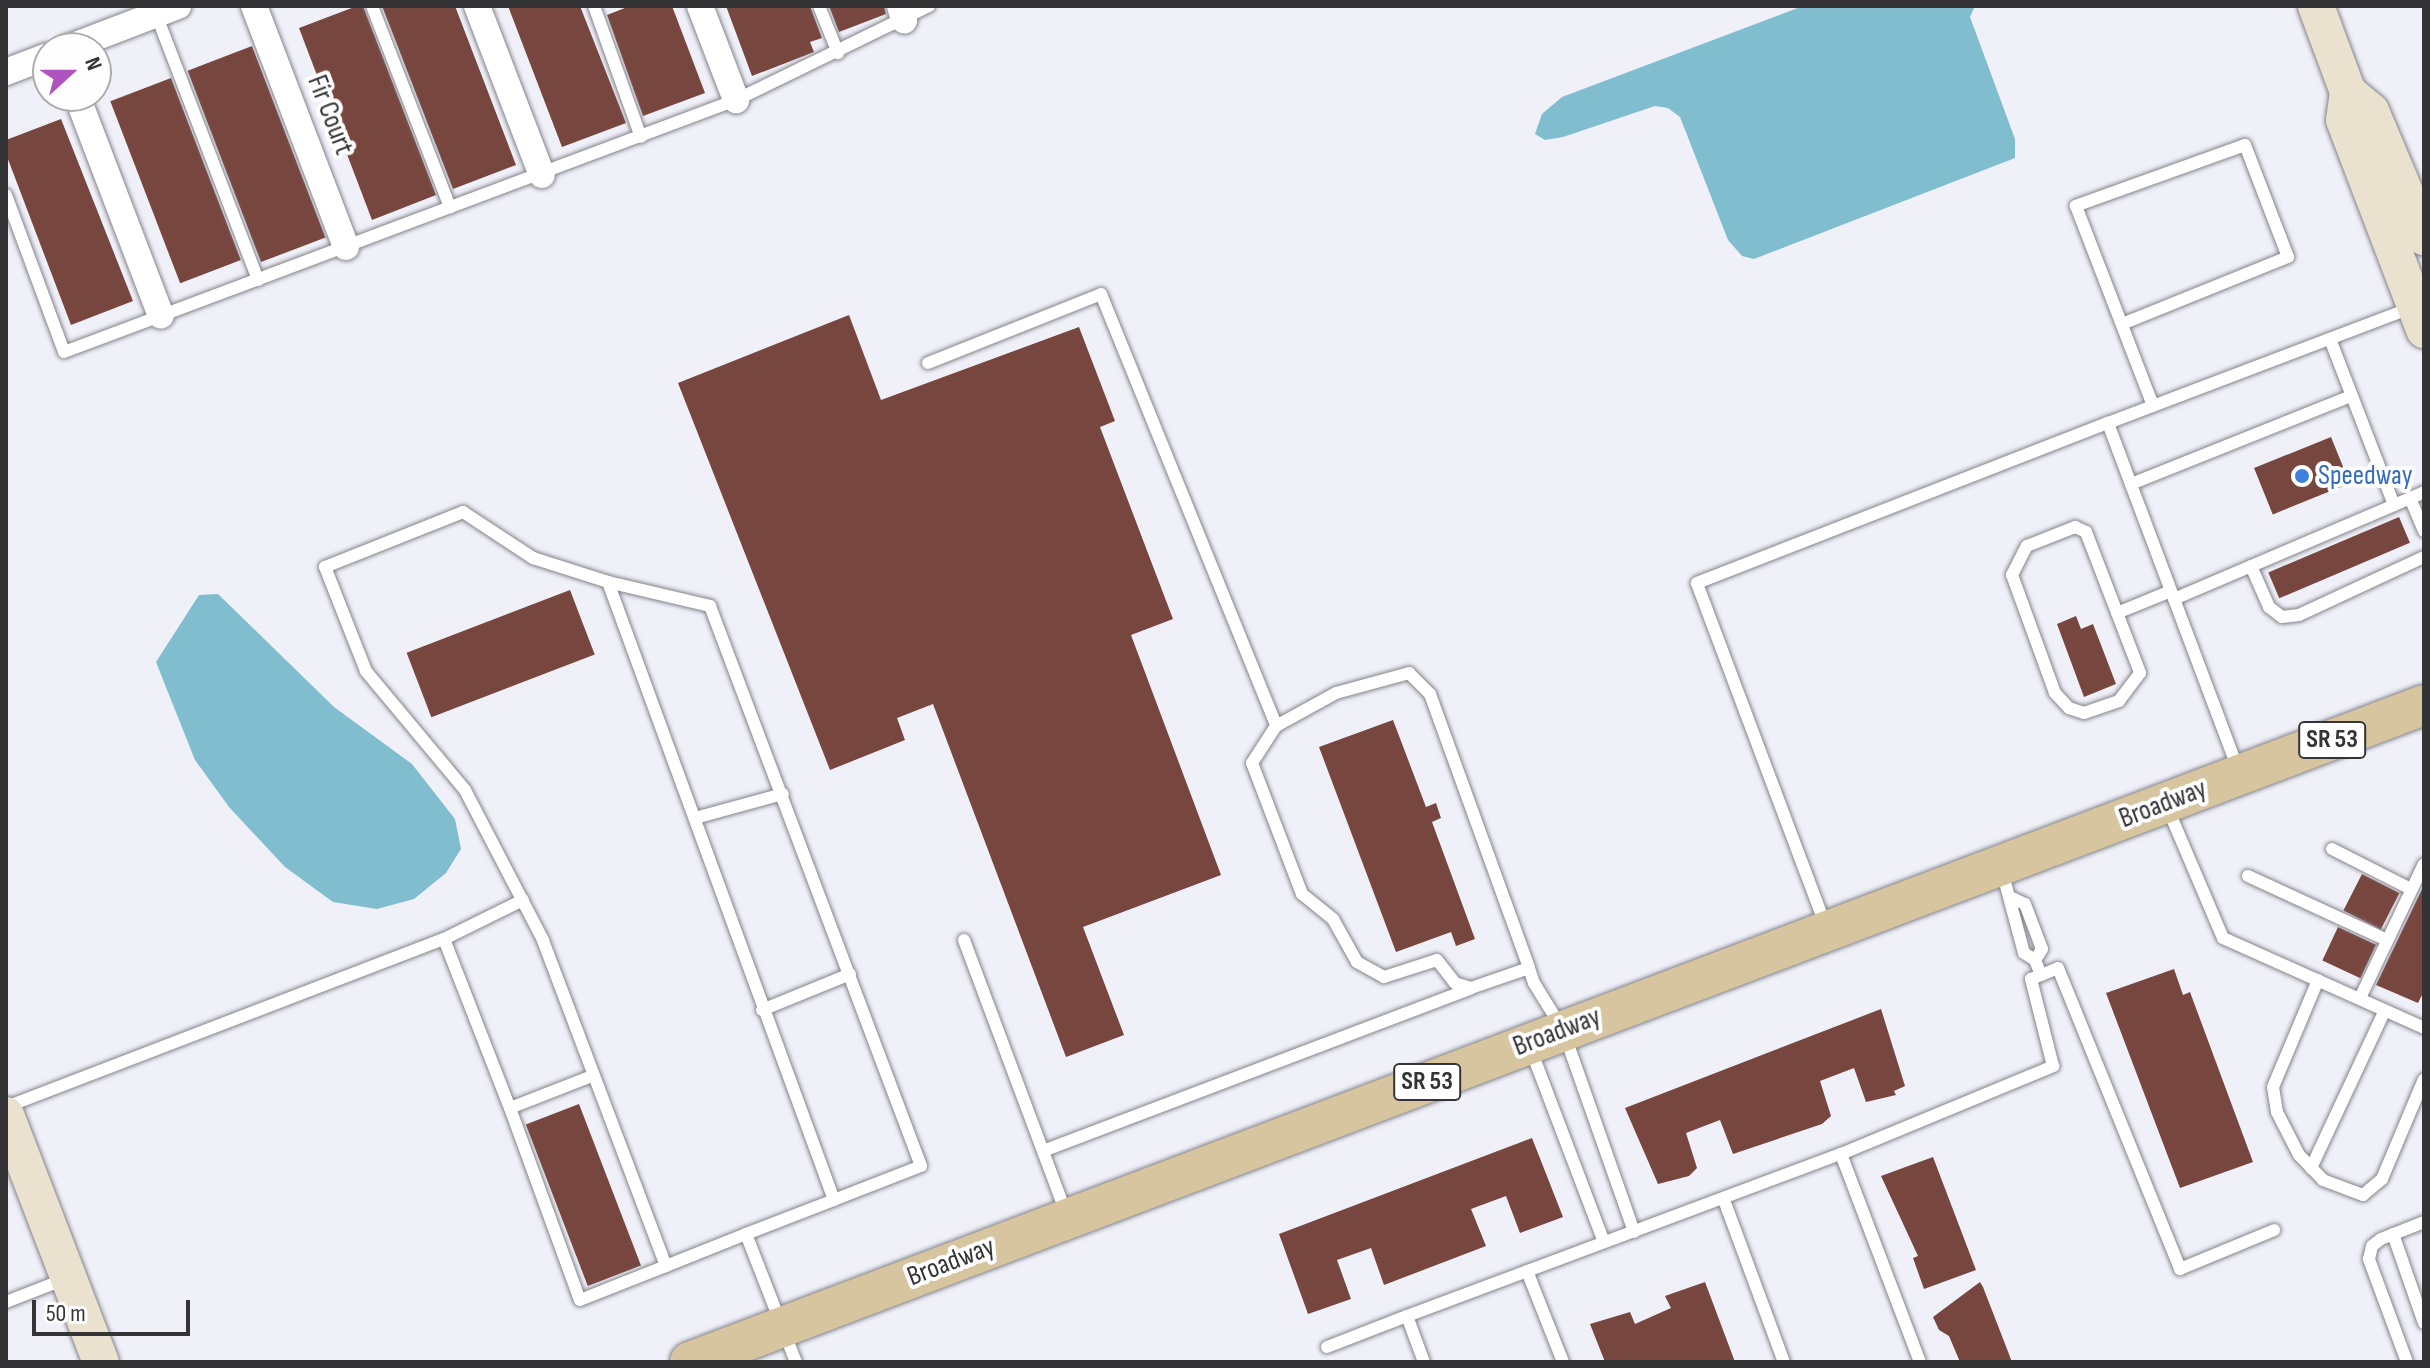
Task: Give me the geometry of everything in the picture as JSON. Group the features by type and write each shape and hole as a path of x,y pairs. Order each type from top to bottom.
{"main road":[{"name":"Broadway","path":"690,1362 789,1344 1068,1218 1827,930 2006,882 2165,803 2424,705"}],"street":[{"name":"Fir Court","path":"254,6 346,247"},
{"path":"477,6 542,175"},
{"path":"700,6 736,100"},
{"path":"2316,6 2348,92 2344,120 2421,313"},
{"path":"110,32 167,10"},
{"path":"6,72 32,62"},
{"path":"2348,92 2371,111 2424,237"},
{"path":"83,112 161,316"},
{"path":"6,1115 101,1362"}],"lane":[{"path":"372,6 450,207"},
{"path":"594,6 641,137"},
{"path":"819,6 838,53"},
{"path":"6,195 64,352 736,100 838,53 902,13 929,6"},
{"path":"167,10 258,280"},
{"path":"2122,324 2288,257 2245,145 2076,206 2153,406"},
{"path":"928,363 1101,294 1276,726"},
{"path":"1827,930 1697,583 2330,339 2421,313"},
{"path":"2330,339 2394,505"},
{"path":"2131,484 2351,396"},
{"path":"2108,423 2240,774"},
{"path":"2117,613 2251,566 2424,492"},
{"path":"2410,498 2424,531"},
{"path":"444,939 580,1300 921,1166 710,606 608,582 533,558 463,512 325,567 366,671 465,790 523,900 666,1266"},
{"path":"2075,527 2086,532 2117,613 2140,673 2119,701 2084,713 2069,708 2055,693 2012,575 2027,546 2075,527"},
{"path":"2251,566 2269,607 2282,617 2299,615 2424,557"},
{"path":"608,582 834,1200"},
{"path":"1471,988 1455,983 1437,960 1384,977 1370,970 1357,962 1333,919 1302,894 1252,763 1276,726 1336,693 1409,673 1430,694 1529,968 1604,1242"},
{"path":"695,818 783,794"},
{"path":"2165,803 2223,938 2424,1028"},
{"path":"2332,849 2411,889"},
{"path":"2360,998 2424,864"},
{"path":"2248,876 2387,940"},
{"path":"2006,882 2009,911 2024,953 2035,960 2041,975"},
{"path":"2006,882 2025,904 2034,927 2042,949 2035,960"},
{"path":"6,1107 444,939 523,900"},
{"path":"964,940 1068,1218"},
{"path":"1043,1151 1529,968"},
{"path":"1327,1347 1724,1200 2053,1066 2031,979 2058,968 2180,1269 2274,1230"},
{"path":"762,1010 850,974"},
{"path":"2318,980 2273,1087 2277,1112 2311,1168 2323,1180 2363,1195 2382,1179 2424,1079"},
{"path":"2311,1168 2385,1010"},
{"path":"1546,1036 1634,1232"},
{"path":"510,1108 592,1076"},
{"path":"1841,1154 1920,1362"},
{"path":"1724,1200 1784,1362"},
{"path":"2407,1362 2369,1259 2372,1246 2424,1222"},
{"path":"746,1234 789,1344"},
{"path":"2393,1234 2424,1323"},
{"path":"1527,1271 1563,1362"},
{"path":"6,1302 68,1278"},
{"path":"1407,1316 1424,1362"}],"water":[{"path":"1803,6 1975,6 1970,17 2015,139 2015,158 1754,259 1742,256 1728,240 1680,117 1668,108 1655,106 1563,137 1545,140 1535,134 1542,114 1562,97"},
{"path":"218,594 334,707 412,764 455,819 461,849 446,873 414,899 377,909 333,902 285,867 229,807 195,760 156,662 199,595"}],"building":[{"path":"363,6 436,195 372,220 299,28"},
{"path":"382,6 455,6 516,165 453,189"},
{"path":"508,6 580,6 626,123 562,147"},
{"path":"630,6 672,6 705,93 643,116 607,15"},
{"path":"726,6 810,6 822,38 810,42 814,52 752,76"},
{"path":"829,6 884,6 886,14 839,32"},
{"path":"252,46 325,237 261,262 188,71"},
{"path":"171,78 241,260 180,283 112,106 112,101"},
{"path":"61,119 133,301 71,325 6,154 6,140"},
{"path":"849,315 881,400 1079,327 1115,421 1100,427 1173,619 1131,635 1221,875 1083,927 1124,1035 1066,1057 933,704 897,718 905,740 830,770 678,383"},
{"name":"Speedway","path":"2331,437 2350,483 2273,514 2254,468"},
{"name":"Speedway","path":"2399,517 2410,543 2279,598 2268,572"},
{"path":"570,590 595,654 431,717 407,653"},
{"path":"2076,616 2081,629 2093,624 2116,684 2084,697 2057,624"},
{"path":"1393,720 1426,807 1436,803 1441,818 1432,822 1475,939 1456,946 1451,932 1396,952 1319,747"},
{"path":"2362,874 2399,893 2381,930 2343,911"},
{"path":"2424,885 2424,991 2418,1003 2376,985"},
{"path":"2338,927 2376,945 2360,978 2322,961"},
{"path":"2174,969 2183,995 2190,992 2253,1162 2180,1188 2106,993"},
{"path":"1881,1009 1905,1086 1894,1091 1896,1095 1866,1102 1854,1068 1820,1081 1831,1116 1822,1124 1733,1154 1720,1120 1686,1133 1697,1168 1689,1176 1658,1184 1625,1108"},
{"path":"579,1104 641,1266 588,1286 526,1124"},
{"path":"1532,1138 1563,1217 1520,1233 1506,1196 1471,1209 1486,1246 1384,1285 1371,1248 1337,1260 1351,1299 1308,1314 1279,1234"},
{"path":"1933,1157 1976,1270 1924,1289 1913,1258 1918,1256 1881,1176"},
{"path":"1705,1282 1735,1362 1605,1362 1590,1324 1630,1312 1635,1324 1671,1308 1665,1296"},
{"path":"1980,1282 2012,1362 1960,1362 1949,1336 1939,1330 1933,1317"}],"place":[{"name":"Speedway","path":"2302,476"}]}
